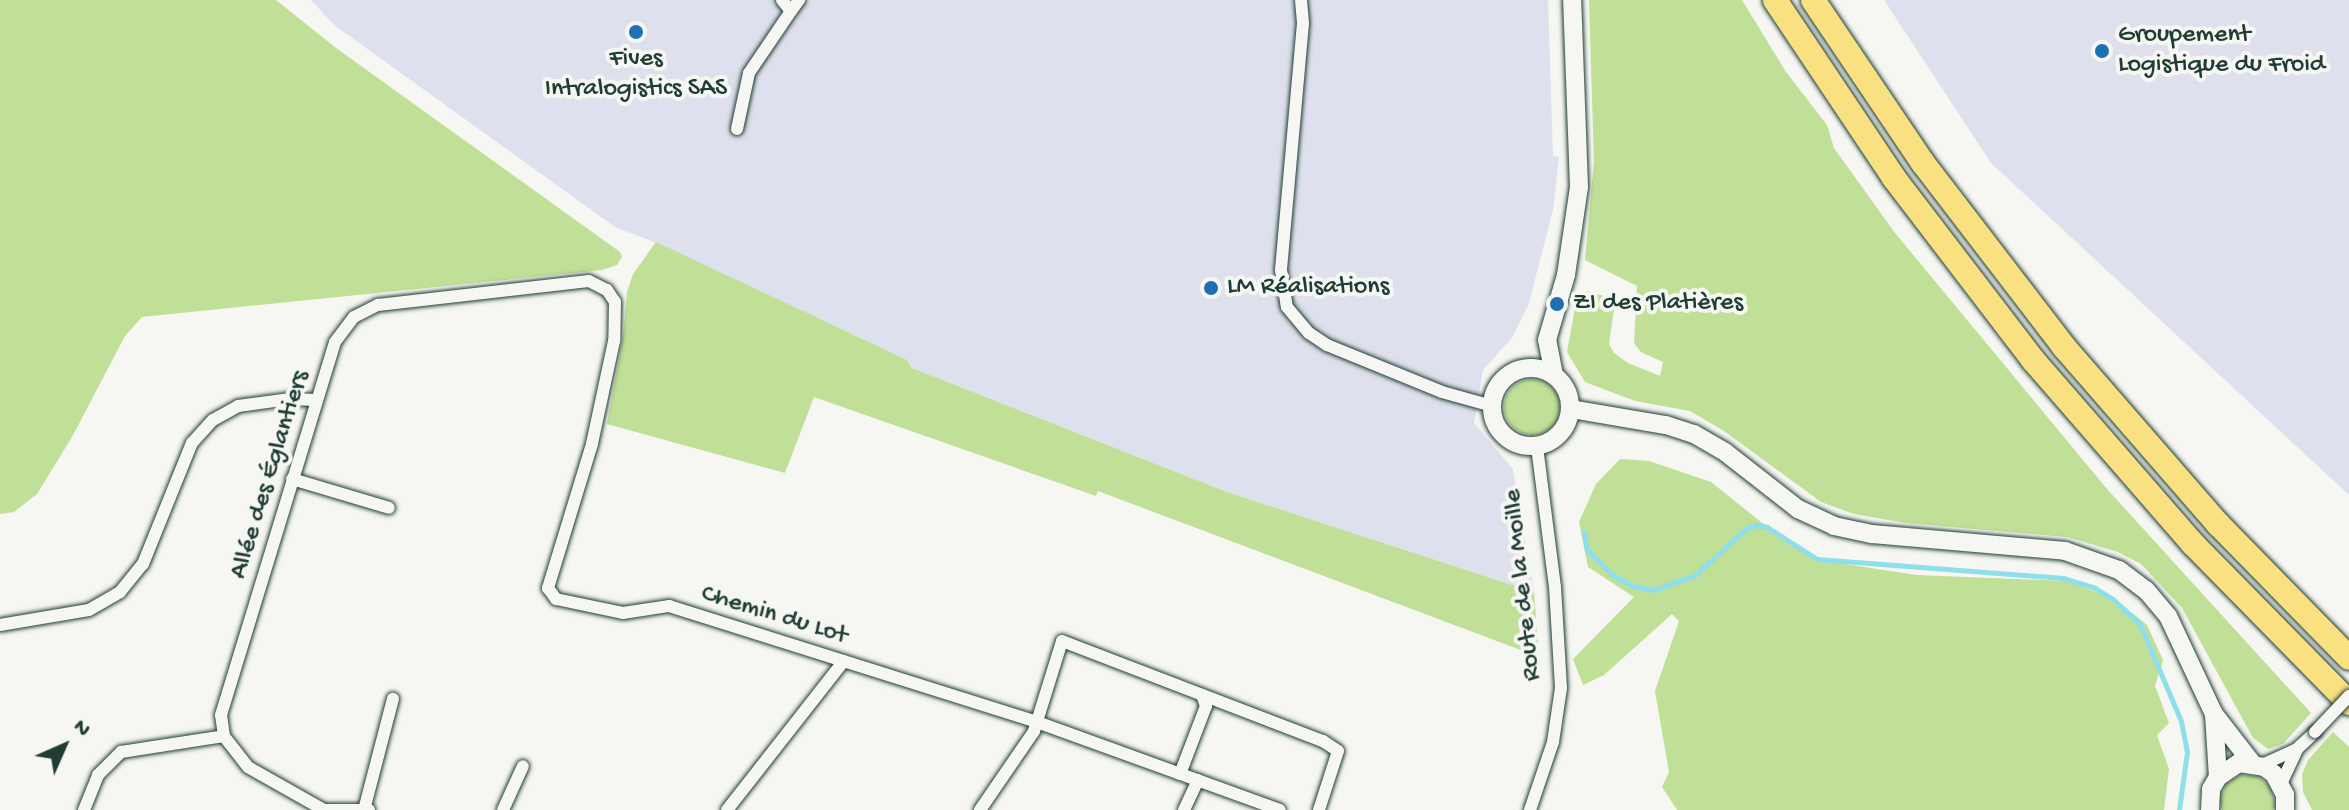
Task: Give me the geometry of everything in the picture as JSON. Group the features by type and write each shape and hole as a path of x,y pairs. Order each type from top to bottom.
{"highway":[{"path":"1775,0 1894,178 2033,360 2193,544 2349,703"},
{"path":"1813,0 1923,163 2064,347 2218,524 2349,658"}],"street":[{"path":"737,129 749,73 795,5 782,0"},
{"path":"1301,0 1303,23 1281,270 1287,307 1309,333 1327,345 1442,392 1492,406"},
{"path":"1547,340 1502,381 1492,406 1497,428 1505,437 1526,447 1537,446 1561,434 1571,409 1567,390 1554,375 1547,340 1566,275 1579,187 1572,0"},
{"name":"Allée des Églantiers","path":"224,736 221,715 316,400 341,333 354,317 378,305 581,281 596,283 607,290"},
{"name":"Chemin du Lot","path":"607,290 615,302 614,341 592,444 548,588 556,599 623,613 669,606 1037,722 1280,810"},
{"path":"1512,372 1533,368 1554,375"},
{"path":"0,625 89,610 120,592 143,564 192,443 213,420 238,406 289,399 316,400"},
{"path":"1571,409 1666,425 1694,434 1725,452 1798,509 1834,526 1872,534 2065,551 2104,562 2146,590 2168,616 2214,714 2256,764 2281,784"},
{"name":"Route de la Moille","path":"1530,810 1553,742 1561,688 1555,587 1537,446"},
{"path":"292,479 389,508"},
{"path":"980,810 1037,722 1062,641 1323,741 1338,751 1319,810"},
{"path":"727,810 844,661"},
{"path":"1180,774 1206,706 1202,695"},
{"path":"2286,809 2281,784 2297,749 2349,696"},
{"path":"84,810 98,775 121,752 224,736 248,767 324,810 367,810 393,699"},
{"path":"2214,714 2218,777"},
{"path":"2210,810 2211,789 2218,777 2239,763 2256,764 2297,749"},
{"path":"503,810 523,766"},
{"path":"1184,810 1198,780"}],"shaded area":[{"path":"311,0 1548,0 1553,156 1559,157 1553,210 1529,303 1512,338 1483,370 1474,423 1513,469 1534,592 1227,492 912,368 907,360 659,244 615,227 334,25"},
{"path":"1884,0 2349,0 2349,495 1991,163"}],"green space":[{"path":"0,0 276,0 336,48 620,252 622,257 617,265 602,270 142,317 125,336 72,437 37,494 14,512 0,514"},
{"path":"1589,0 1742,0 1786,72 1827,125 1834,148 1895,233 2107,489 2311,713 2283,744 2268,749 2253,738 2182,608 2141,564 2118,552 2067,537 1906,523 1854,514 1821,502 1724,431 1690,411 1635,401 1585,382 1567,352 1576,302 1587,291 1607,297 1614,309 1609,344 1614,353 1628,363 1660,376 1663,362 1641,352 1634,343 1637,286 1585,260 1594,162"},
{"path":"656,242 907,360 912,368 1227,492 1534,592 1539,657 1098,491 1096,496 814,397 785,473 607,424 623,337 627,292 633,274"},
{"path":"1532,379 1552,387 1560,407 1552,427 1532,435 1512,427 1504,407 1512,387"},
{"path":"1620,459 1649,461 1711,482 1766,526 1819,560 1916,575 2068,581 2115,599 2147,625 2163,660 2155,686 2169,723 2157,735 2169,769 2164,810 1677,810 1662,787 1669,772 1655,691 1679,621 1672,614 1604,675 1583,685 1573,659 1634,597 1588,567 1579,522 1596,484"},
{"path":"2333,732 2349,747 2349,810 2312,810 2303,792 2302,774 2308,760"},
{"path":"2240,775 2258,776 2271,787 2275,804 2273,810 2222,810 2219,800 2226,784"}],"waterway":[{"path":"1584,532 1587,550 1614,576 1633,586 1654,590 1695,575 1748,527 1758,525 1767,527 1817,559 2063,578 2095,588 2114,600 2140,624 2181,721 2187,752 2179,810"}],"place":[{"name":"Fives Intralogistics SAS","path":"636,32"},
{"name":"Groupement Logistique du Froid","path":"2102,51"},
{"name":"LM Réalisations","path":"1211,288"},
{"name":"ZI des Platières","path":"1557,304"}]}
